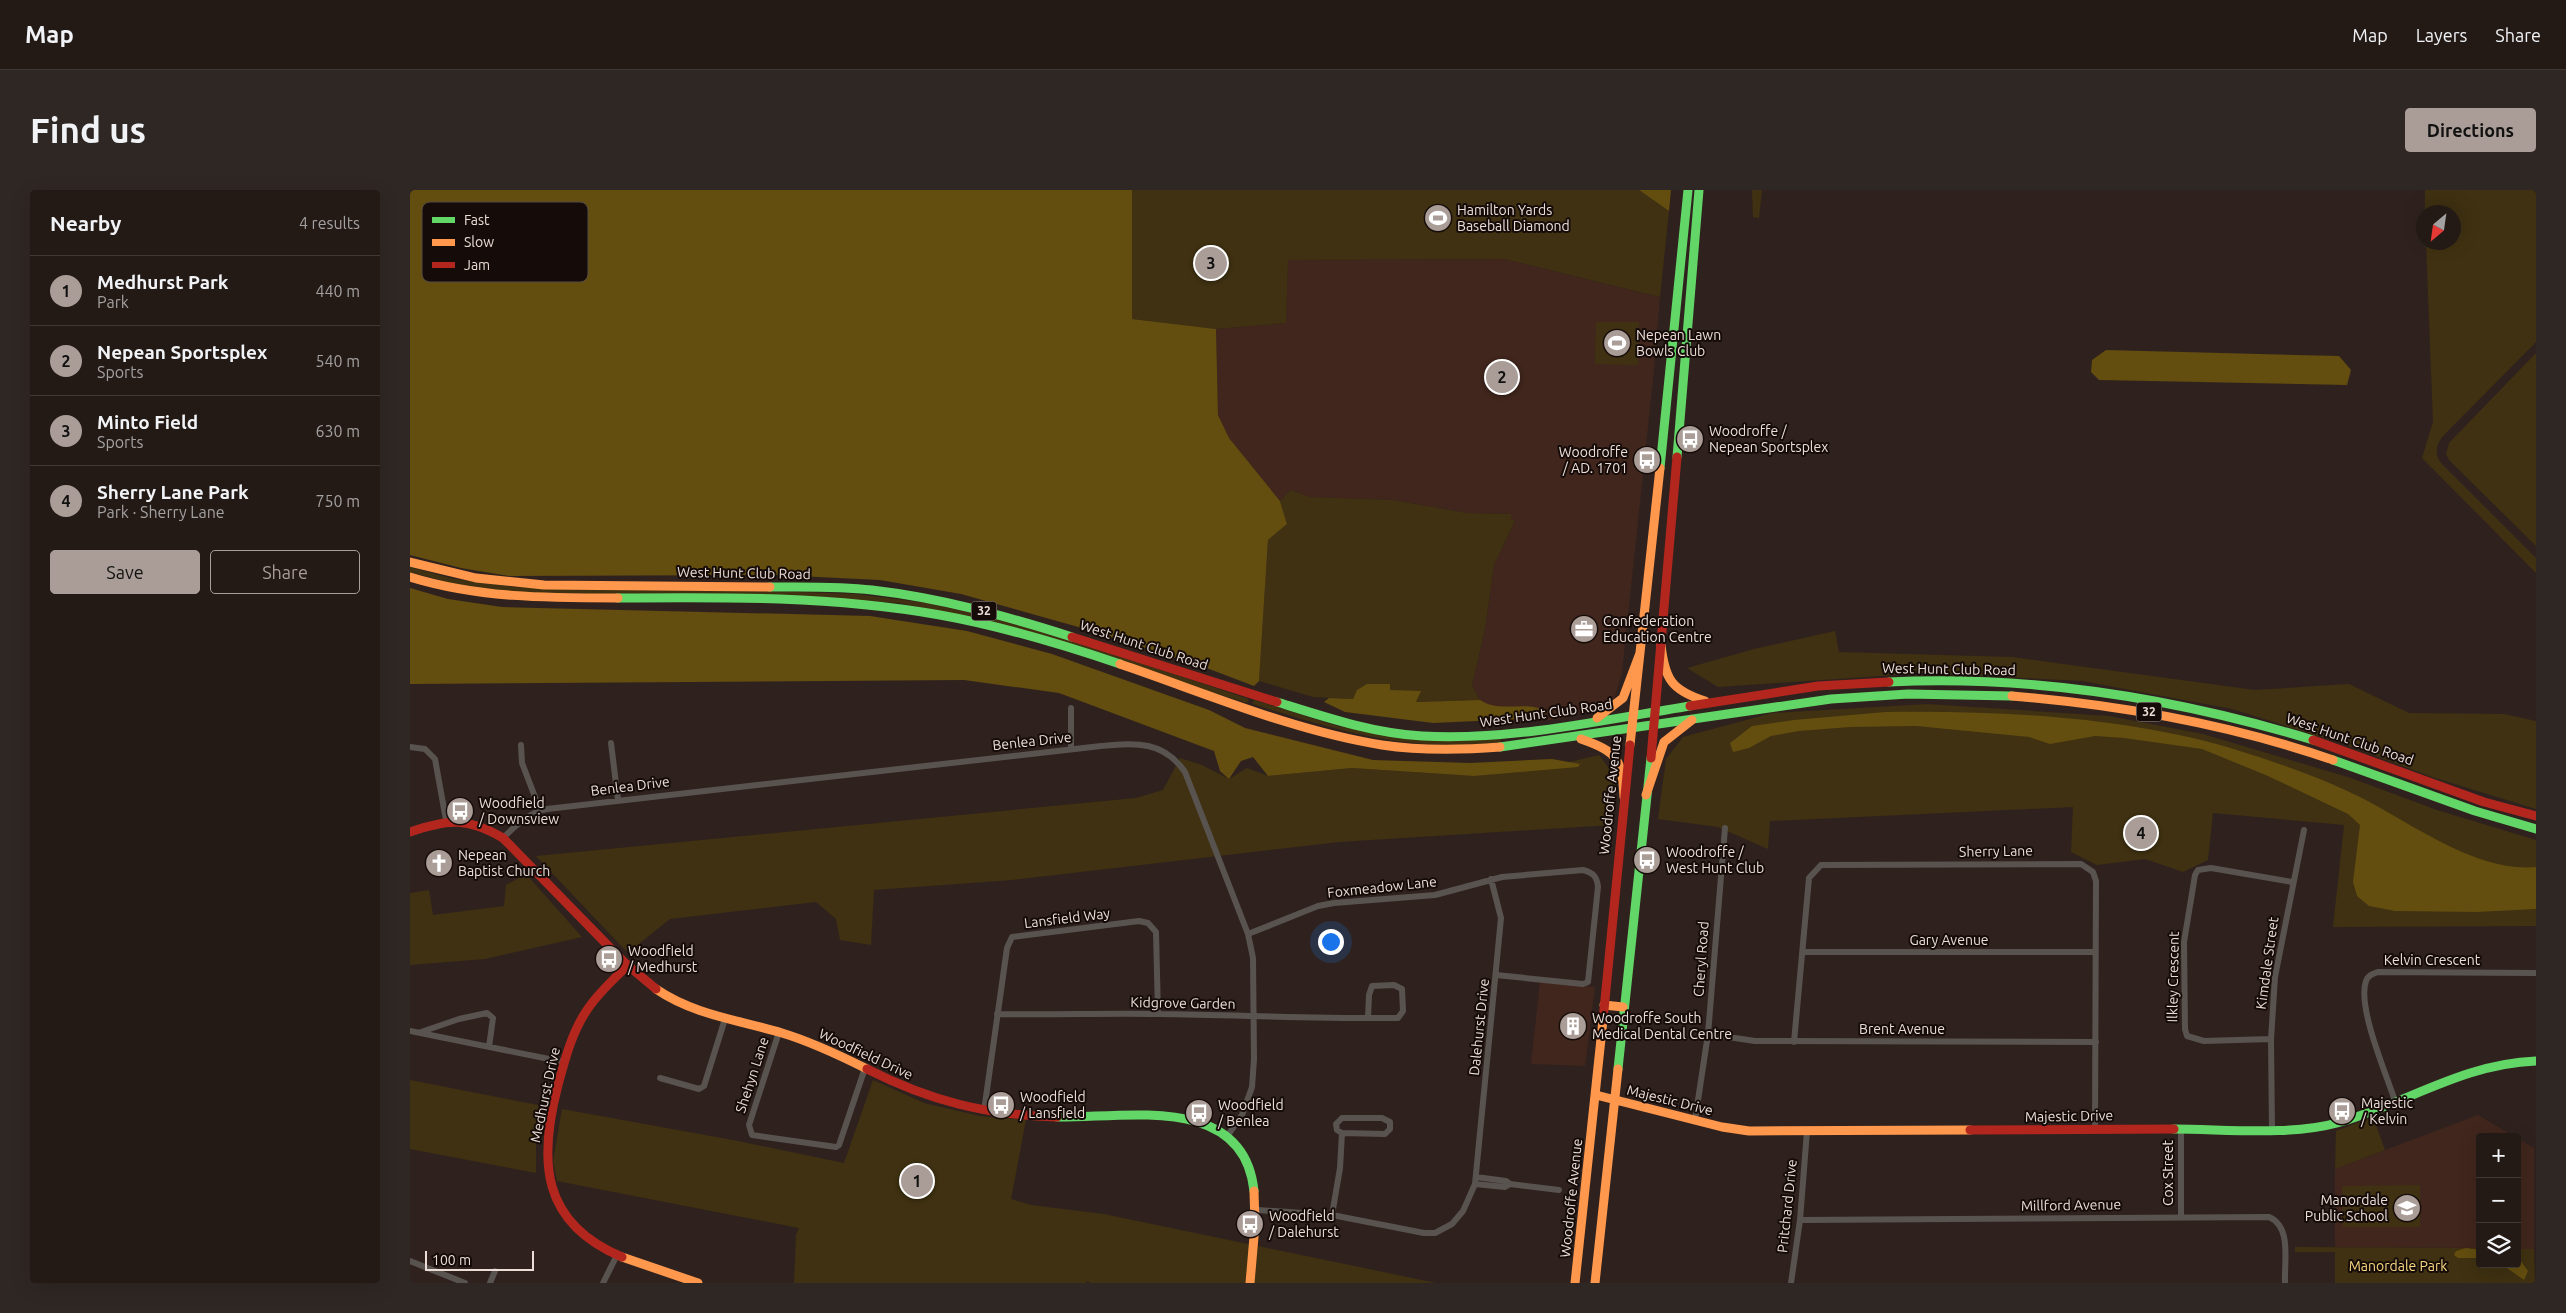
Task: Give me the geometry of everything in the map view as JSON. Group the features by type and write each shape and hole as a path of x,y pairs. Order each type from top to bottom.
{"main road":[{"name":"Woodroffe Avenue","path":"1575,1283 1596,1095 1624,797 1688,190"},
{"path":"1595,1283 1613,1099 1656,711 1672,496 1699,190"},
{"path":"1657,495 1672,496"},
{"name":"West Hunt Club Road","path":"410,562 463,577 504,582 544,585 871,590 959,604 1057,631 1309,714 1353,726 1420,736 1511,734 1818,686 1918,681 2014,683 2120,694 2205,710 2277,728 2333,746 2484,802 2536,816"},
{"name":"West Hunt Club Road","path":"410,577 450,588 497,595 537,598 798,600 873,604 947,616 1000,628 1308,727 1392,746 1471,750 1578,738 1814,700 1894,695 2012,696 2118,707 2160,713 2276,742 2331,759 2472,811 2536,829"},
{"path":"1661,645 1664,670 1670,683 1686,695 1711,702"},
{"path":"1595,720 1623,698 1640,653"},
{"path":"1646,795 1664,742 1694,719"},
{"path":"1578,738 1607,748 1618,758 1623,766 1624,797"},
{"name":"Woodfield Drive","path":"410,832 446,820 473,822 503,838 646,983 692,1010 803,1039 909,1089 955,1105 984,1111 1196,1120 1228,1135"},
{"name":"Medhurst Drive","path":"628,965 584,1014 564,1062 547,1150 547,1167 555,1197 574,1226 601,1247 617,1255 698,1283"},
{"path":"1604,1005 1623,1007"},
{"name":"Majestic Drive","path":"1596,1095 1695,1120 1749,1131 2095,1128 2272,1130 2338,1123 2479,1069 2511,1062 2536,1061"},
{"path":"1228,1135 1244,1159 1255,1191 1257,1210 1250,1283"}],"street":[{"path":"1071,708 1071,749"},
{"path":"611,743 618,800"},
{"name":"Benlea Drive","path":"503,838 518,824 540,810 1071,749 1132,743 1157,749 1172,756 1185,772 1248,934 1253,958 1252,1087 1242,1115 1228,1135"},
{"path":"521,745 522,763 540,810"},
{"path":"410,747 425,750 435,759 446,820"},
{"name":"Cheryl Road","path":"1695,1120 1708,1034 1725,828"},
{"name":"Kimdale Street","path":"2272,1130 2271,1039 2275,977 2292,882 2304,830"},
{"name":"Sherry Lane","path":"1794,1042 1809,878 1821,866 2066,862 2082,864 2093,872 2096,881 2094,952 2095,1128"},
{"name":"Ilkley Crescent","path":"2271,1039 2204,1041 2188,1036 2185,1029 2184,942 2195,875 2198,870 2211,868 2292,882"},
{"name":"Foxmeadow Lane","path":"1248,934 1318,906 1435,895 1491,879 1583,870 1591,872 1597,878 1598,887 1588,982 1583,984 1496,975"},
{"name":"Dalehurst Drive","path":"1257,1210 1332,1215 1424,1233 1435,1233 1452,1224 1463,1211 1476,1181 1496,975 1500,913 1491,879"},
{"name":"Lansfield Way","path":"984,1111 1007,948 1012,937 1139,921 1148,923 1156,932 1158,1014"},
{"name":"Gary Avenue","path":"1803,952 2094,952"},
{"name":"Kelvin Crescent","path":"2395,1100 2366,1016 2366,982 2370,976 2378,972 2536,973"},
{"name":"Kidgrove Garden","path":"997,1014 1158,1014 1253,1017 1368,1018 1398,1018 1403,1012 1402,988 1394,985 1372,986 1369,995 1368,1018"},
{"path":"420,1033 459,1019 487,1013 493,1018 489,1047"},
{"path":"660,1078 693,1089 699,1089 704,1086 725,1019"},
{"path":"410,1031 564,1062"},
{"name":"Shehyn Lane","path":"779,1032 749,1125 752,1135 836,1147 839,1145 865,1068"},
{"name":"Brent Avenue","path":"1708,1034 1755,1042 2096,1042"},
{"path":"1342,1118 1382,1118 1390,1122 1390,1130 1385,1134 1342,1133 1337,1130 1336,1124 1342,1118"},
{"name":"Cox Street","path":"2181,1130 2181,1216"},
{"name":"Pritchard Drive","path":"1791,1283 1800,1220 1807,1131"},
{"path":"1332,1215 1340,1168 1342,1133"},
{"path":"1476,1181 1505,1187 1510,1184 1559,1190"},
{"name":"Millford Avenue","path":"1800,1220 2181,1216 2269,1217 2278,1221 2284,1229 2285,1283"},
{"path":"603,1283 617,1255"},
{"path":"410,1261 466,1283"},
{"path":"490,1283 495,1271"}],"shaded area":[{"path":"410,190 1132,190 1132,319 1216,329 1218,415 1229,438 1280,501 1287,524 1268,540 1259,681 1254,686 1204,667 1089,630 961,594 880,580 777,575 509,576 461,568 410,555"},
{"path":"1639,190 1671,190 1669,211"},
{"path":"1504,259 1660,297 1622,673 1613,703 1561,719 1495,725 1470,701 1480,700 1472,687 1485,629 1494,565 1515,521 1511,519 1511,514 1467,513 1393,500 1310,497 1291,490 1280,501 1229,438 1218,415 1216,329 1286,323 1288,260"},
{"path":"2106,350 2339,356 2351,370 2347,385 2099,380 2091,372 2092,360"},
{"path":"410,588 448,599 502,607 870,616 967,631 1052,654 1209,710 1245,728 1373,760 1470,763 1552,759 1580,764 1578,767 1474,776 1352,768 1268,776 1253,757 1241,761 1229,779 1220,771 1214,751 1059,693 964,680 410,684"},
{"path":"1367,684 1390,684 1390,690 1421,691 1416,702 1480,700 1496,706 1523,706 1540,708 1548,712 1540,718 1433,723 1345,712 1324,702 1329,698 1353,699 1357,690"},
{"path":"1885,712 2019,714 2110,723 2198,739 2240,751 2346,790 2445,844 2468,854 2514,867 2536,867 2536,909 2477,912 2395,911 2369,906 2357,896 2353,882 2360,825 2348,814 2268,776 2202,749 2124,738 2095,736 2050,744 2029,737 1916,726 1850,727 1799,731 1771,736 1749,748 1733,752 1730,743 1752,726 1794,720"},
{"path":"1540,982 1595,987 1585,1066 1531,1064"},
{"name":"Manordale Public School","path":"2478,1115 2508,1133 2476,1133 2476,1248 2335,1247 2335,1169"},
{"path":"2521,1140 2534,1148 2534,1249 2521,1249"},
{"path":"2466,1248 2476,1249 2476,1258 2458,1258 2454,1255 2456,1251"},
{"path":"2521,1261 2528,1271 2524,1280 2507,1268 2521,1268"}],"green space":[{"path":"1132,190 1639,190 1669,211 1660,297 1504,259 1288,260 1286,323 1216,329 1132,319"},
{"path":"1752,190 1762,190 1759,218 1753,217"},
{"path":"2425,190 2536,190 2536,342 2442,437 2437,450 2442,464 2536,558 2536,573 2422,458 2433,422 2426,250 2461,250 2461,205 2425,205"},
{"name":"Nepean Lawn Bowls Club","path":"1596,322 1639,322 1638,365 1595,364"},
{"path":"2536,353 2536,546 2449,460 2446,454 2449,443"},
{"path":"1291,490 1310,497 1393,500 1467,513 1511,514 1511,519 1515,521 1494,565 1485,629 1472,686 1480,700 1415,702 1313,697 1259,681 1268,540 1287,524 1280,501"},
{"path":"410,567 450,578 513,587 856,594 928,603 1037,629 1249,699 1247,703 971,617 899,603 800,597 527,593 462,586 410,572"},
{"path":"1835,631 1839,652 2012,657 2255,690 2349,684 2409,713 2504,714 2536,721 2536,809 2432,777 2344,744 2232,709 2082,681 1925,673 1718,687 1687,668 1754,649"},
{"path":"1254,700 1341,727 1500,738 1501,741 1487,744 1444,745 1394,741 1300,719 1252,704"},
{"path":"1927,704 2109,716 2203,734 2351,778 2437,810 2536,840 2536,926 2333,927 2344,825 2213,813 2208,860 2183,872 2145,859 2097,865 2071,852 2073,807 1770,821 1768,849 1718,827 1658,819 1666,759 1683,737 1772,713"},
{"path":"1599,755 1617,779 1611,825 1339,842 1012,880 874,890 871,945 840,940 836,919 816,902 670,919 630,951 625,950 536,856 1136,798 1163,790 1180,758 1202,765 1229,779 1247,768 1268,776 1352,768 1474,776 1540,769"},
{"path":"526,874 582,937 485,959 410,965 410,893 429,890 433,915 504,906 506,885"},
{"path":"410,1080 543,1106 536,1140 536,1173 410,1149"},
{"path":"873,1080 924,1103 980,1116 1026,1120 1011,1199 1031,1205 1104,1214 1436,1283 1091,1283 1087,1281 1086,1283 794,1283 796,1235 799,1228 557,1181 553,1161 562,1109 738,1141 844,1163"},
{"path":"2373,1117 2385,1150 2335,1169 2336,1131"},
{"path":"2420,1185 2420,1227 2343,1227 2342,1186"},
{"name":"Manordale Park","path":"2295,1247 2476,1248 2476,1268 2521,1268 2521,1249 2534,1249 2535,1283 2335,1283 2335,1252 2295,1252"}],"traffic: fast":[{"path":"1660,468 1688,190"},
{"path":"1677,457 1699,190"},
{"path":"770,587 847,588 898,593 973,609 1072,637"},
{"path":"618,598 779,599 860,604 900,609 963,619 1009,630 1120,664"},
{"path":"1889,682 1997,682 2103,693 2209,712 2313,740"},
{"path":"1500,747 1831,699 1908,694 2012,696"},
{"path":"1277,702 1349,724 1385,732 1456,737 1557,728 1690,706"},
{"path":"1618,1069 1651,758"},
{"path":"2333,760 2475,811 2536,829"},
{"path":"2174,1129 2278,1131 2319,1127 2362,1115 2434,1086 2483,1069 2536,1061"},
{"path":"1057,1117 1147,1115 1178,1118 1206,1125 1229,1138 1246,1160 1254,1191"}],"traffic: slow":[{"path":"1630,745 1660,468"},
{"path":"410,562 476,578 544,585 770,587"},
{"path":"410,577 436,584 487,593 539,597 618,598"},
{"path":"1661,645 1665,667 1672,682 1684,692 1705,701"},
{"path":"1597,718 1623,698 1640,653"},
{"path":"1120,664 1283,721 1349,739 1382,745 1427,749 1500,747"},
{"path":"2012,696 2094,705 2174,718 2254,736 2333,760"},
{"path":"1646,795 1664,742 1692,720"},
{"path":"1581,739 1603,748 1616,759 1622,774 1624,797"},
{"path":"656,989 701,1011 793,1037 825,1049 867,1069"},
{"path":"1604,1005 1623,1007"},
{"path":"1575,1283 1603,1020"},
{"path":"1595,1283 1618,1069"},
{"path":"1596,1095 1722,1127 1749,1131 1970,1130"},
{"path":"1250,1283 1255,1225 1254,1191"},
{"path":"622,1257 698,1283"}],"traffic: jam":[{"path":"1651,758 1677,457"},
{"path":"1072,637 1277,702"},
{"path":"1690,706 1818,686 1889,682"},
{"path":"2313,740 2484,802 2536,816"},
{"path":"1603,1020 1630,745"},
{"path":"410,832 436,824 457,822 479,826 503,838 625,963 656,989"},
{"path":"622,1257 595,1243 575,1226 561,1208 552,1187 548,1164 548,1139 558,1085 577,1027 596,998 628,965"},
{"path":"867,1069 913,1090 959,1104 1006,1113 1057,1117"},
{"path":"1970,1130 2174,1129"}],"place":[{"name":"Hamilton Yards Baseball Diamond","path":"1438,218"},
{"name":"Minto Field","path":"1211,263"},
{"name":"Nepean Lawn Bowls Club","path":"1617,343"},
{"name":"Nepean Sportsplex","path":"1502,377"},
{"name":"Woodroffe / Nepean Sportsplex","path":"1690,439"},
{"name":"Woodroffe / AD. 1701","path":"1647,460"},
{"name":"Confederation Education Centre","path":"1584,629"},
{"name":"Woodfield / Downsview","path":"460,811"},
{"name":"Sherry Lane Park","path":"2141,833"},
{"name":"Woodroffe / West Hunt Club","path":"1647,860"},
{"name":"Nepean Baptist Church","path":"439,863"},
{"name":"Woodfield / Medhurst","path":"609,959"},
{"name":"Woodroffe South Medical Dental Centre","path":"1573,1026"},
{"name":"Woodfield / Lansfield","path":"1001,1105"},
{"name":"Majestic / Kelvin","path":"2342,1111"},
{"name":"Woodfield / Benlea","path":"1199,1113"},
{"name":"Medhurst Park","path":"917,1181"},
{"name":"Manordale Public School","path":"2407,1208"},
{"name":"Woodfield / Dalehurst","path":"1250,1224"}]}
